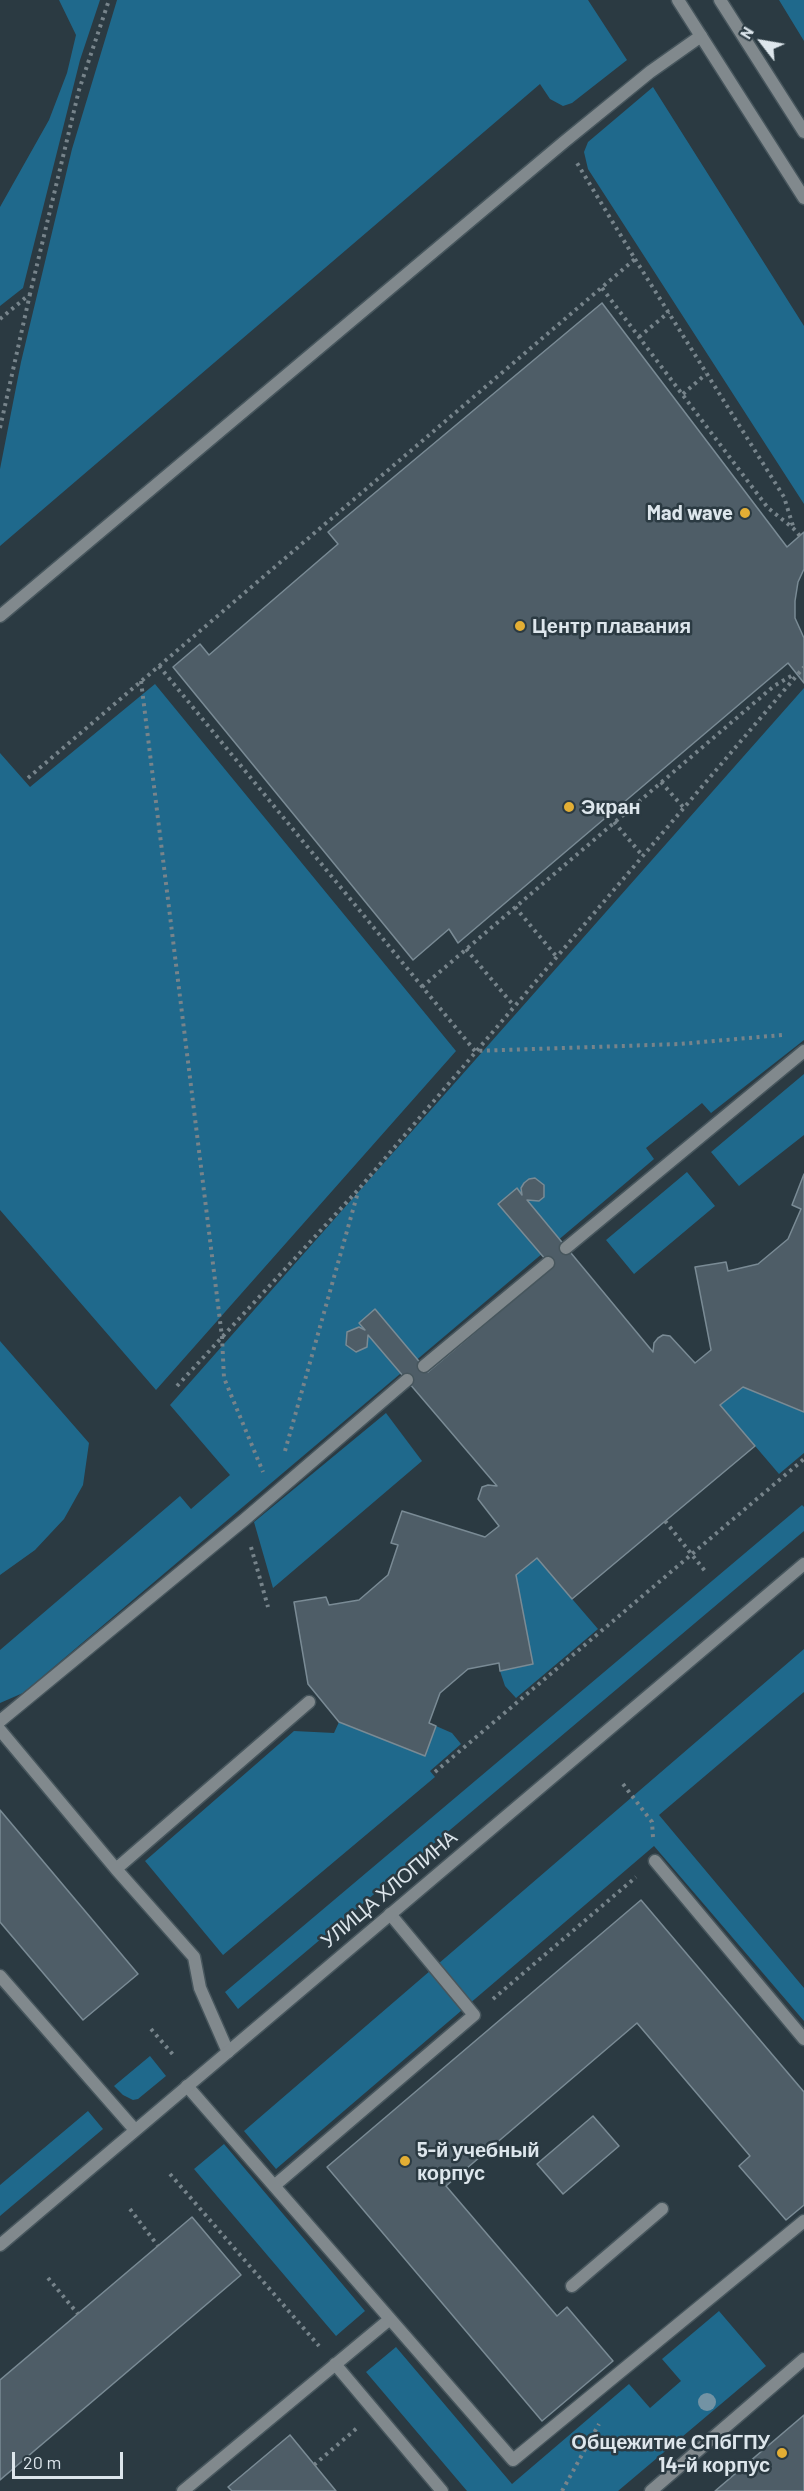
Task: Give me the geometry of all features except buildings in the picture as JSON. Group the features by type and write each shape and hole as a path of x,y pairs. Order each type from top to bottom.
{"street":[{"path":"678,0 804,198"},
{"path":"720,0 804,132"},
{"path":"0,616 564,142 650,72 701,36"},
{"path":"566,1248 804,1051"},
{"path":"424,1366 548,1263"},
{"path":"0,1721 244,1520 407,1380"},
{"name":"УЛИЦА ХЛОПИНА","path":"0,2245 804,1564"},
{"path":"116,1869 309,1702"},
{"path":"0,1730 116,1869 194,1957 200,1988 228,2052"},
{"path":"655,1861 804,2039"},
{"path":"274,2186 474,2015 390,1914"},
{"path":"0,1976 135,2130"},
{"path":"187,2086 513,2460 804,2221"},
{"path":"572,2286 662,2209"},
{"path":"183,2491 390,2319"},
{"path":"651,2491 804,2359"},
{"path":"335,2364 442,2491"}],"path":[{"path":"0,428 79,90 109,0"},
{"path":"564,142 784,497 793,528"},
{"path":"28,778 635,259"},
{"path":"602,288 768,508 800,536"},
{"path":"0,319 30,294"},
{"path":"639,337 669,312"},
{"path":"683,394 706,374"},
{"path":"159,666 475,1051"},
{"path":"177,1386 358,1190 804,667"},
{"path":"422,987 774,686 796,674"},
{"path":"141,681 222,1337 224,1378 273,1495"},
{"path":"661,782 683,807"},
{"path":"614,822 642,855"},
{"path":"515,907 556,956"},
{"path":"466,949 514,1006"},
{"path":"475,1051 680,1044 793,1034"},
{"path":"273,1495 358,1190"},
{"path":"435,1772 804,1459"},
{"path":"244,1520 268,1607"},
{"path":"665,1521 705,1570"},
{"path":"474,2015 655,1861 652,1822 623,1784"},
{"path":"151,2029 175,2057"},
{"path":"170,2174 335,2364"},
{"path":"130,2209 158,2246"},
{"path":"48,2278 78,2314"},
{"path":"314,2465 376,2413"}],"shaded area":[{"path":"59,0 100,0 80,60 23,288 0,306 0,207 49,120 67,73 76,35"},
{"path":"117,0 588,0 627,60 572,103 563,106 550,99 540,84 0,546 0,469 21,362 72,149"},
{"path":"779,0 804,0 804,41"},
{"path":"653,87 804,326 804,504 588,169 584,152 588,142"},
{"path":"155,684 456,1051 156,1390 0,1210 0,753 30,787"},
{"path":"804,688 804,1040 711,1113 702,1103 646,1148 654,1159 23,1693 0,1703 0,1650 180,1496 191,1509 230,1475 170,1405"},
{"path":"804,1074 804,1135 739,1186 711,1152"},
{"path":"687,1172 715,1206 634,1274 606,1240"},
{"path":"0,1341 89,1443 83,1485 64,1519 35,1550 0,1575"},
{"path":"743,1387 804,1412 804,1453 779,1474 720,1405"},
{"path":"386,1413 422,1461 273,1588 254,1522"},
{"path":"802,1505 804,1507 804,1531 238,2009 225,1992"},
{"path":"537,1558 598,1629 516,1698 505,1686 500,1671 533,1664 516,1575"},
{"path":"804,1649 804,1692 659,1815 804,1988 804,2021 654,1846 276,2169 244,2131"},
{"path":"339,1722 425,1756 436,1726 452,1733 461,1744 430,1771 435,1777 223,1955 145,1861 294,1731 334,1733"},
{"path":"150,2056 166,2076 138,2099 133,2100 123,2095 114,2086"},
{"path":"88,2111 103,2129 0,2216 0,2185"},
{"path":"224,2144 365,2311 336,2336 194,2169"},
{"path":"719,2311 766,2366 618,2491 467,2491 366,2372 396,2347 512,2484 629,2384 650,2408 681,2381 662,2359"}],"place":[{"name":"Mad wave","path":"745,513"},
{"name":"Центр плавания","path":"520,626"},
{"name":"Экран","path":"569,807"},
{"name":"5-й учебный корпус","path":"405,2161"},
{"name":"Общежитие СПбГПУ 14-й корпус","path":"782,2453"}]}
